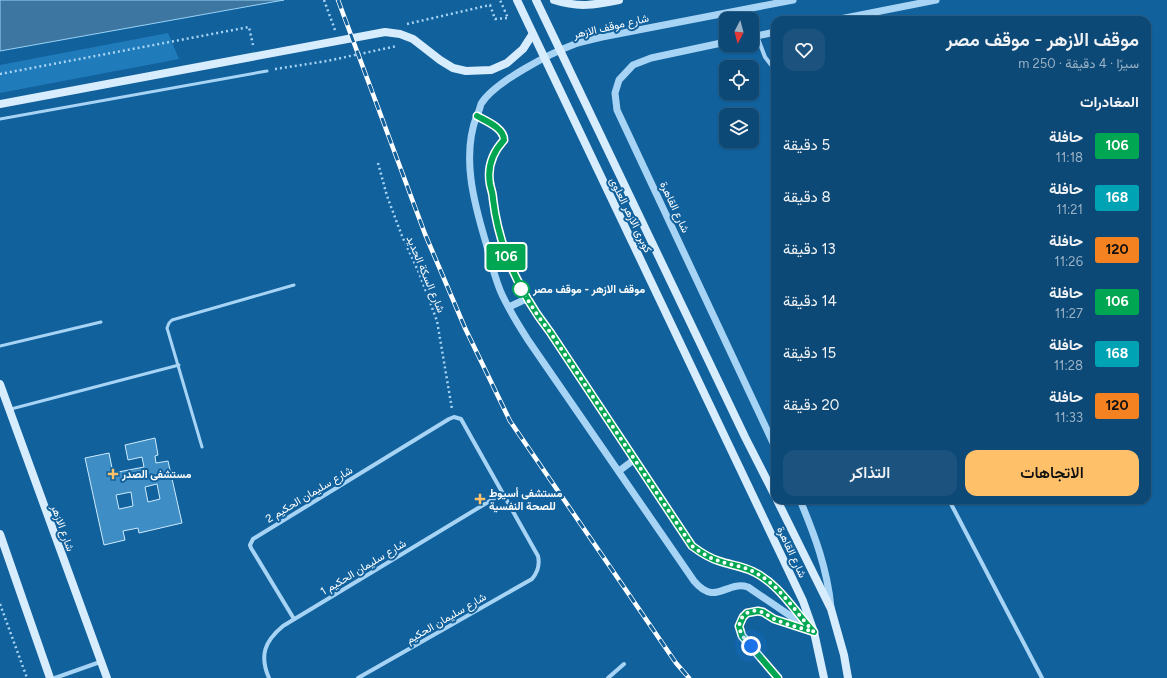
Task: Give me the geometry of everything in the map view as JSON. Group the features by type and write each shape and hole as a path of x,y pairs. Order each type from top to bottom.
{"main road":[{"name":"كوبرى الازهر العلوى","path":"517,0 532,35 727,440"},
{"name":"كوبرى الازهر العلوى","path":"536,0 745,437 771,488"},
{"path":"554,0 574,6 591,5 619,0"},
{"path":"0,104 385,32 400,34 413,39 453,68 466,71 491,70 507,64 523,49 532,35"},
{"name":"شارع الازهر","path":"0,384 107,678"},
{"name":"شارع القاهرة","path":"727,440 803,601 814,632 824,678"},
{"name":"شارع القاهرة","path":"779,504 831,609 844,655 848,678"},
{"path":"0,534 50,678"}],"street":[{"name":"شارع موقف الازهر","path":"794,0 602,37 575,44 533,65 494,90 482,104 472,128 470,150 472,185 493,268 509,307 528,340 699,586 704,590 718,593 734,586 743,586 814,632"},
{"path":"855,16 936,0"},
{"path":"759,35 771,33"},
{"name":"شارع القاهرة","path":"719,43 650,58 633,65 620,80 615,93 617,110 771,438"},
{"path":"759,45 771,64"},
{"path":"509,307 526,299"},
{"path":"454,417 461,419 503,493"},
{"name":"شارع سليمان الحكيم 2","path":"294,619 251,548 251,542 260,535 454,417"},
{"path":"619,471 635,460"},
{"name":"شارع سليمان الحكيم","path":"358,678 532,579 540,562 538,556 503,493"},
{"name":"شارع سليمان الحكيم 1","path":"269,678 265,659 267,643 272,635 283,626 503,493"},
{"name":"شارع القاهرة","path":"802,504 822,557 828,583 831,609"},
{"path":"951,504 1042,678"},
{"path":"55,678 100,662"},
{"path":"608,678 624,664"}],"lane":[{"path":"0,119 267,71"},
{"path":"477,116 499,129 504,136 504,140 496,150 491,162 489,173 490,184 498,230 507,259 526,299 550,332 692,546 706,556 718,561 748,569 766,579 777,588 814,632"},
{"path":"202,448 167,328 169,323 172,320 294,285"},
{"path":"0,346 101,322"},
{"path":"9,410 178,366"},
{"path":"778,678 742,636 739,626 743,617 747,613 758,611 763,612 774,619 814,632"}],"path":[{"path":"324,0 333,25"},
{"path":"407,31 406,25 490,5 495,19 508,18 500,0"},
{"path":"0,74 249,27 254,46"},
{"path":"267,71 327,61 379,50"},
{"name":"شارع السكة الحديد","path":"378,163 387,196 437,321 454,417"},
{"path":"0,604 27,678"}],"shaded area":[{"path":"0,0 284,0 0,51"},
{"path":"168,33 179,59 0,93 0,65"}],"building":[{"path":"155,438 158,455 155,456 156,463 168,461 182,523 139,533 138,528 123,531 125,540 104,545 85,458 109,453 113,473 144,467 142,457 128,460 125,445","holes":["157,484 160,499 148,502 145,487","131,492 133,506 119,509 116,495"]}],"railway":[{"path":"338,0 425,234 465,328 510,421 676,663 689,678"}],"bus line":[{"name":"106","path":"477,116 501,130 504,136 504,140 494,154 491,162 489,173 490,184 500,238 507,259 526,299 550,332 692,546 706,556 753,571 766,579 777,588 793,609 814,632 789,625 774,619 763,612 752,611 743,617 739,626 742,636 778,678"}],"place":[{"name":"موقف الازهر - موقف مصر","path":"521,289"},
{"name":"مستشفى الصدر","path":"113,474"},
{"name":"مستشفى أسيوط للصحة النفسية","path":"480,499"}],"route":[{"path":"521,289 526,299 550,332 692,546 706,556 753,571 766,579 777,588 793,609 814,632 789,625 774,619 763,612 752,611 743,617 739,626 742,636 751,646"}]}
